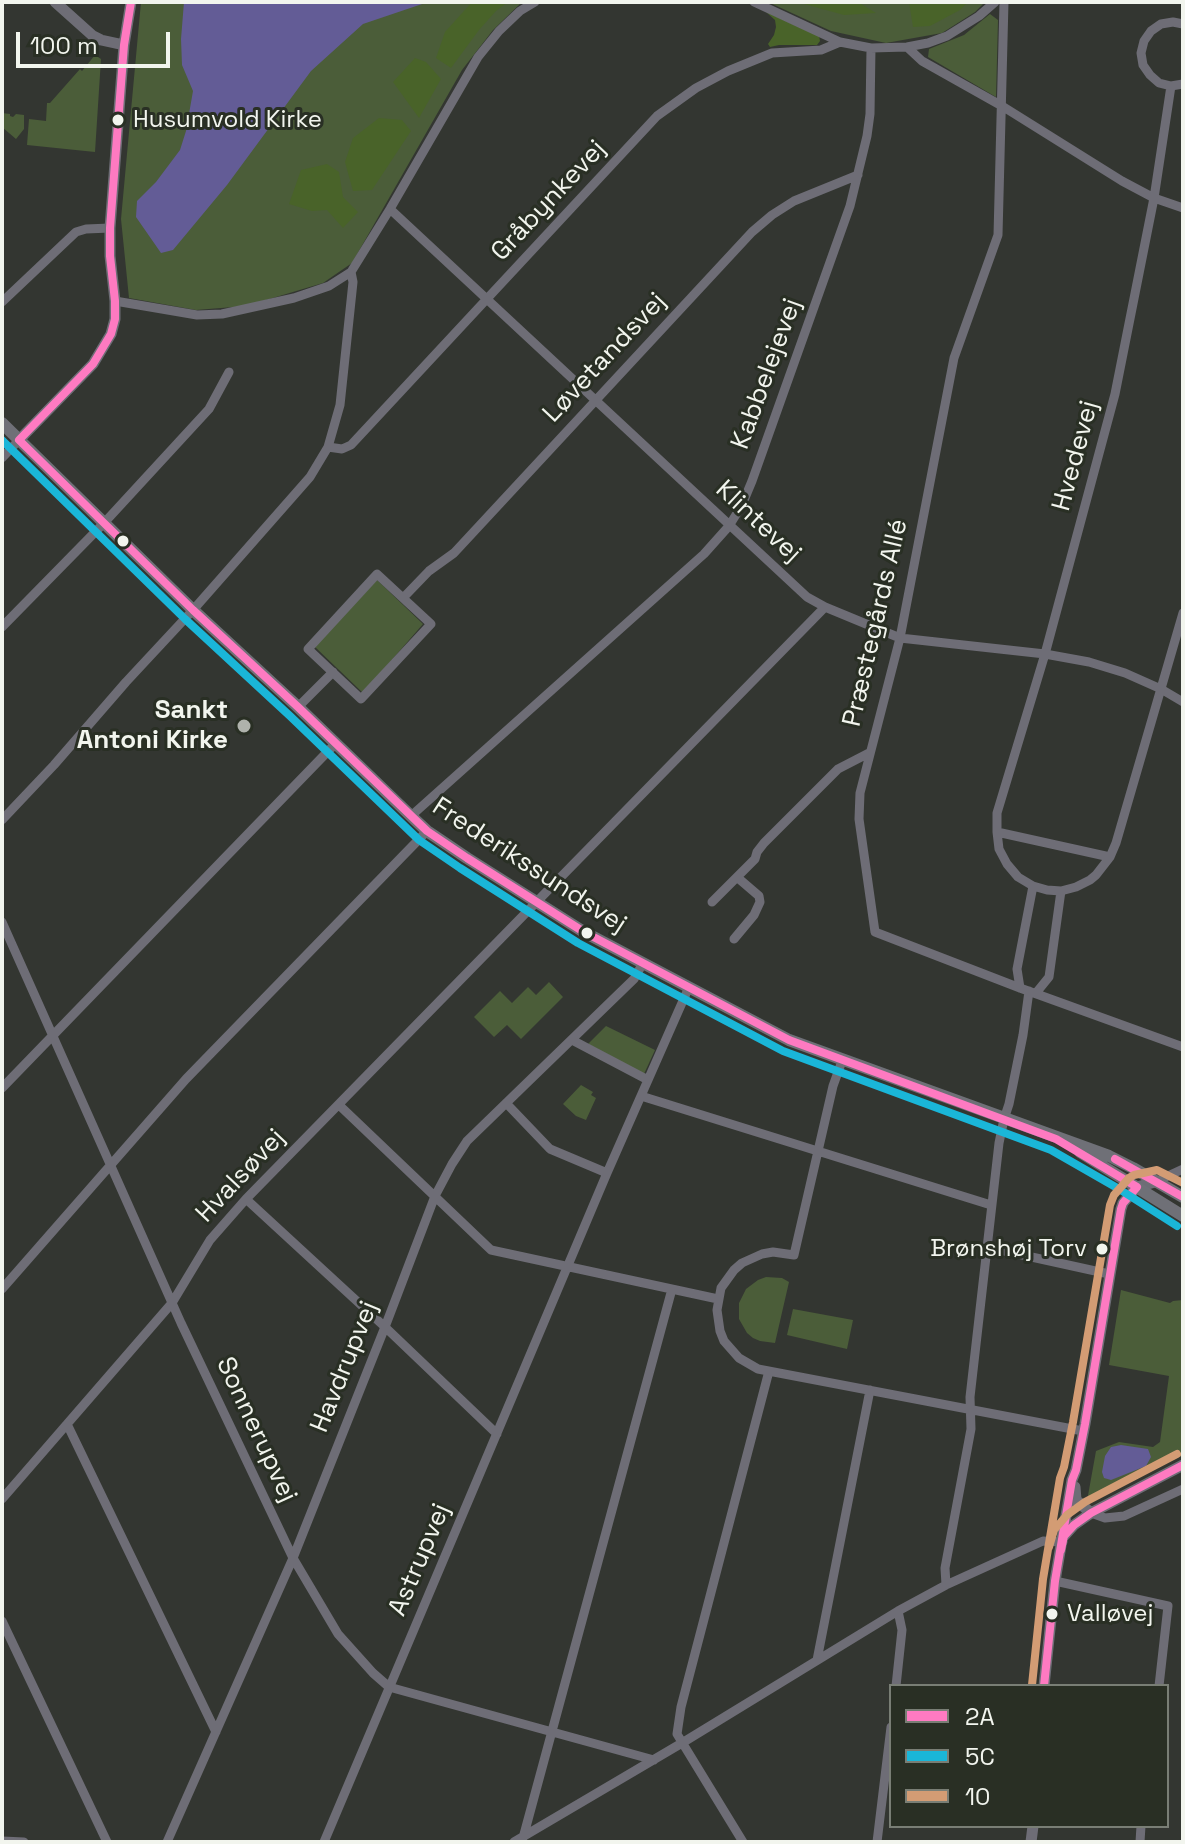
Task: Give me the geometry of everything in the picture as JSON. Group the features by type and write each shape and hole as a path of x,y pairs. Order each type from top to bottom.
{"main road":[{"name":"Frederikssundsvej","path":"2,423 193,610 427,831 584,932 789,1040 1109,1156 1183,1197"},
{"name":"Frederikssundsvej","path":"1056,1139 1183,1216"}],"street":[{"path":"55,2 93,36 124,45"},
{"path":"2,458 93,364 111,334 115,301 110,228 124,45 131,2"},
{"path":"115,301 197,315 222,314 294,298 329,286 351,272 478,57 499,31 520,11 535,2"},
{"path":"754,2 840,42 871,48 907,47 947,36 995,2"},
{"name":"Præstegårds Allé","path":"1004,2 998,235 954,358 900,638 860,793 859,819 875,932 1183,1047"},
{"path":"1183,24 1161,24 1144,41 1141,53 1143,65 1159,83 1171,86 1183,84"},
{"name":"Gråbynkevej","path":"328,447 342,449 351,445 657,116 696,88 757,59 772,53 821,50 840,42"},
{"path":"907,47 922,61 1002,106 1122,181 1154,198 1183,208"},
{"name":"Kabbelejevej","path":"411,816 704,554 729,526 742,505 850,206 870,114 871,48"},
{"name":"Hvedevej","path":"997,832 1001,798 1045,654 1115,394 1154,198 1171,86"},
{"name":"Løvetandsvej","path":"403,598 429,571 454,553 752,232 794,201 858,175"},
{"name":"Klintevej","path":"390,209 807,597 900,638 1089,662 1125,673 1183,702"},
{"path":"2,302 76,232 110,228"},
{"path":"2,820 310,477 328,447 340,405 353,282 351,272"},
{"path":"2,627 209,409 229,372"},
{"path":"377,574 403,598 431,624 361,699 308,649 377,574"},
{"name":"Hvalsøvej","path":"2,1499 172,1303 210,1240 246,1199 825,607"},
{"path":"1110,857 997,832 999,849 1007,864 1018,877 1033,886 1061,891 1090,880 1101,870 1110,857 1116,843 1183,613"},
{"path":"298,707 333,672"},
{"path":"2,1088 336,743"},
{"path":"712,902 755,859 764,843 838,769 869,753"},
{"path":"2,1289 186,1079 427,831"},
{"path":"734,939 754,915 760,902 759,896 738,878"},
{"path":"946,1585 945,1568 971,1429 970,1397 991,1205 1004,1119 1023,1035 1028,991 1017,969 1033,886"},
{"path":"1028,991 1049,977 1061,891"},
{"name":"Sonnerupvej","path":"2,922 172,1303 293,1558 338,1634 389,1687 654,1760"},
{"name":"Havdrupvej","path":"167,1842 293,1558 435,1196 452,1164 467,1141 634,979 643,963"},
{"name":"Astrupvej","path":"324,1842 689,987"},
{"path":"572,1040 648,1080"},
{"path":"842,1061 833,1086 794,1255 773,1252 751,1257 727,1279 718,1299 720,1331 731,1350 748,1364 769,1371 1083,1431"},
{"path":"641,1096 991,1205"},
{"path":"506,1103 550,1149 607,1173"},
{"path":"339,1105 491,1250 718,1299"},
{"path":"1183,1169 1137,1187 1121,1209 1075,1491 1076,1500 1091,1513 1105,1518 1124,1516 1183,1489"},
{"path":"246,1199 497,1434"},
{"path":"986,1247 1109,1274"},
{"path":"520,1840 672,1289"},
{"path":"743,1842 677,1734 681,1707 769,1371"},
{"path":"817,1660 870,1390"},
{"path":"67,1424 216,1732"},
{"path":"520,1840 898,1611 946,1585 1043,1541 1063,1539 1074,1525 1091,1513 1183,1465"},
{"path":"1044,1684 1055,1581 1076,1470"},
{"path":"1055,1581 1168,1606 1159,1684"},
{"path":"896,1684 902,1630 898,1611"},
{"path":"2,1621 107,1842"},
{"path":"877,1842 889,1743"},
{"path":"2,1841 24,1842"}],"green space":[{"path":"141,2 522,2 493,30 462,70 352,263 323,283 246,306 196,310 129,298 121,219"},
{"path":"472,2 508,2 479,30 451,68 436,58 445,32"},
{"path":"768,2 985,2 942,33 886,43 831,31"},
{"path":"797,2 858,2 876,13 844,15"},
{"path":"909,2 968,2 960,10 930,26 913,27"},
{"path":"766,12 819,36 820,41 817,45 770,47 768,44 776,27 775,20"},
{"path":"990,14 998,20 996,97 928,57 929,49 964,35"},
{"path":"95,55 101,59 95,152 27,145 29,119 46,121 47,103"},
{"path":"415,58 426,62 441,79 419,118 393,82"},
{"path":"2,113 13,117 16,114 24,115 24,129 16,139 2,127"},
{"path":"379,118 402,120 411,131 372,190 353,191 345,162 353,138"},
{"path":"327,164 339,172 343,197 358,212 343,228 327,210 312,211 289,204 301,170"},
{"path":"377,580 423,624 363,693 314,646"},
{"path":"549,982 563,997 521,1039 507,1025 494,1037 474,1017 500,991 512,1003 528,987 536,995"},
{"path":"606,1026 655,1050 644,1074 588,1044"},
{"path":"581,1085 593,1092 591,1095 596,1098 586,1120 576,1116 563,1104"},
{"path":"766,1277 782,1278 789,1282 775,1343 753,1338 739,1319 739,1303 746,1289"},
{"path":"1121,1290 1170,1303 1183,1300 1183,1455 1091,1502 1087,1501 1096,1451 1119,1442 1153,1447 1160,1442 1169,1376 1109,1365"},
{"path":"793,1309 853,1320 847,1349 787,1335"}],"shaded area":[{"path":"184,2 428,2 363,24 311,71 227,185 173,250 161,253 136,217 137,201 180,150 186,131 193,91 182,65"},
{"path":"1121,1445 1148,1449 1151,1457 1146,1466 1111,1480 1104,1478 1105,1456 1111,1447"}],"transit line":[{"name":"2A","path":"19,440 93,364 111,334 115,319 110,228 124,45 131,2"},
{"name":"5C","path":"2,440 185,619 419,840 460,868 578,943 783,1051 1051,1150 1177,1226"},
{"name":"2A","path":"19,440 427,831 467,858 584,932 789,1040 1056,1139 1137,1187 1121,1209 1055,1581 1044,1684"},
{"name":"2A","path":"1115,1159 1183,1197"},
{"name":"10","path":"1032,1684 1043,1579 1110,1205 1114,1195 1134,1175 1157,1170 1183,1183"},
{"name":"10","path":"1049,1547 1054,1530 1067,1515 1085,1502 1177,1454"},
{"name":"2A","path":"1061,1550 1064,1536 1091,1513 1183,1465"}],"place":[{"name":"Husumvold Kirke","path":"118,120"},
{"name":"Sankt Antoni Kirke","path":"244,726"},
{"name":"Brønshøj Torv","path":"1102,1249"},
{"name":"Valløvej","path":"1052,1614"}]}
